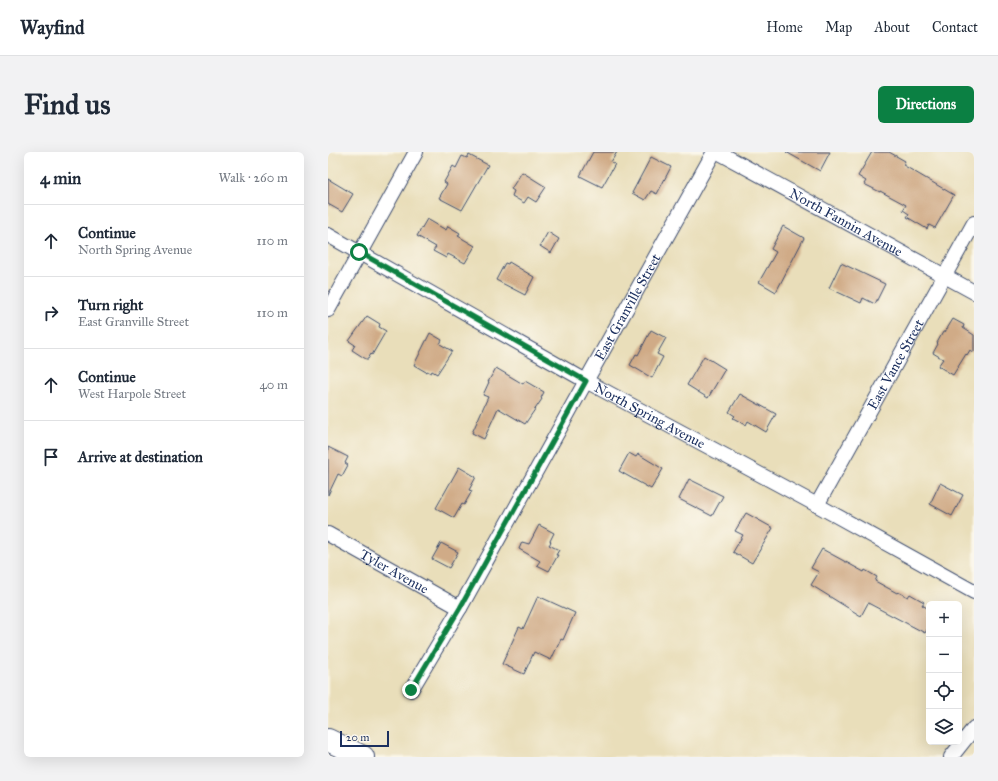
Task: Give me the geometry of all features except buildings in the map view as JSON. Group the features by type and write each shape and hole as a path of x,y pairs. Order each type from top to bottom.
{"main road":[{"path":"328,740 363,757"}],"street":[{"path":"328,310 416,152"},
{"name":"East Granville Street","path":"411,690 460,608 714,152"},
{"name":"North Fannin Avenue","path":"718,152 974,292"},
{"name":"East Vance Street","path":"817,505 974,223"},
{"name":"North Spring Avenue","path":"328,235 586,381 817,505 974,592"},
{"name":"Tyler Avenue","path":"328,534 460,608"},
{"path":"951,757 974,728"}],"route":[{"path":"359,252 586,381 460,608 411,690"}]}
